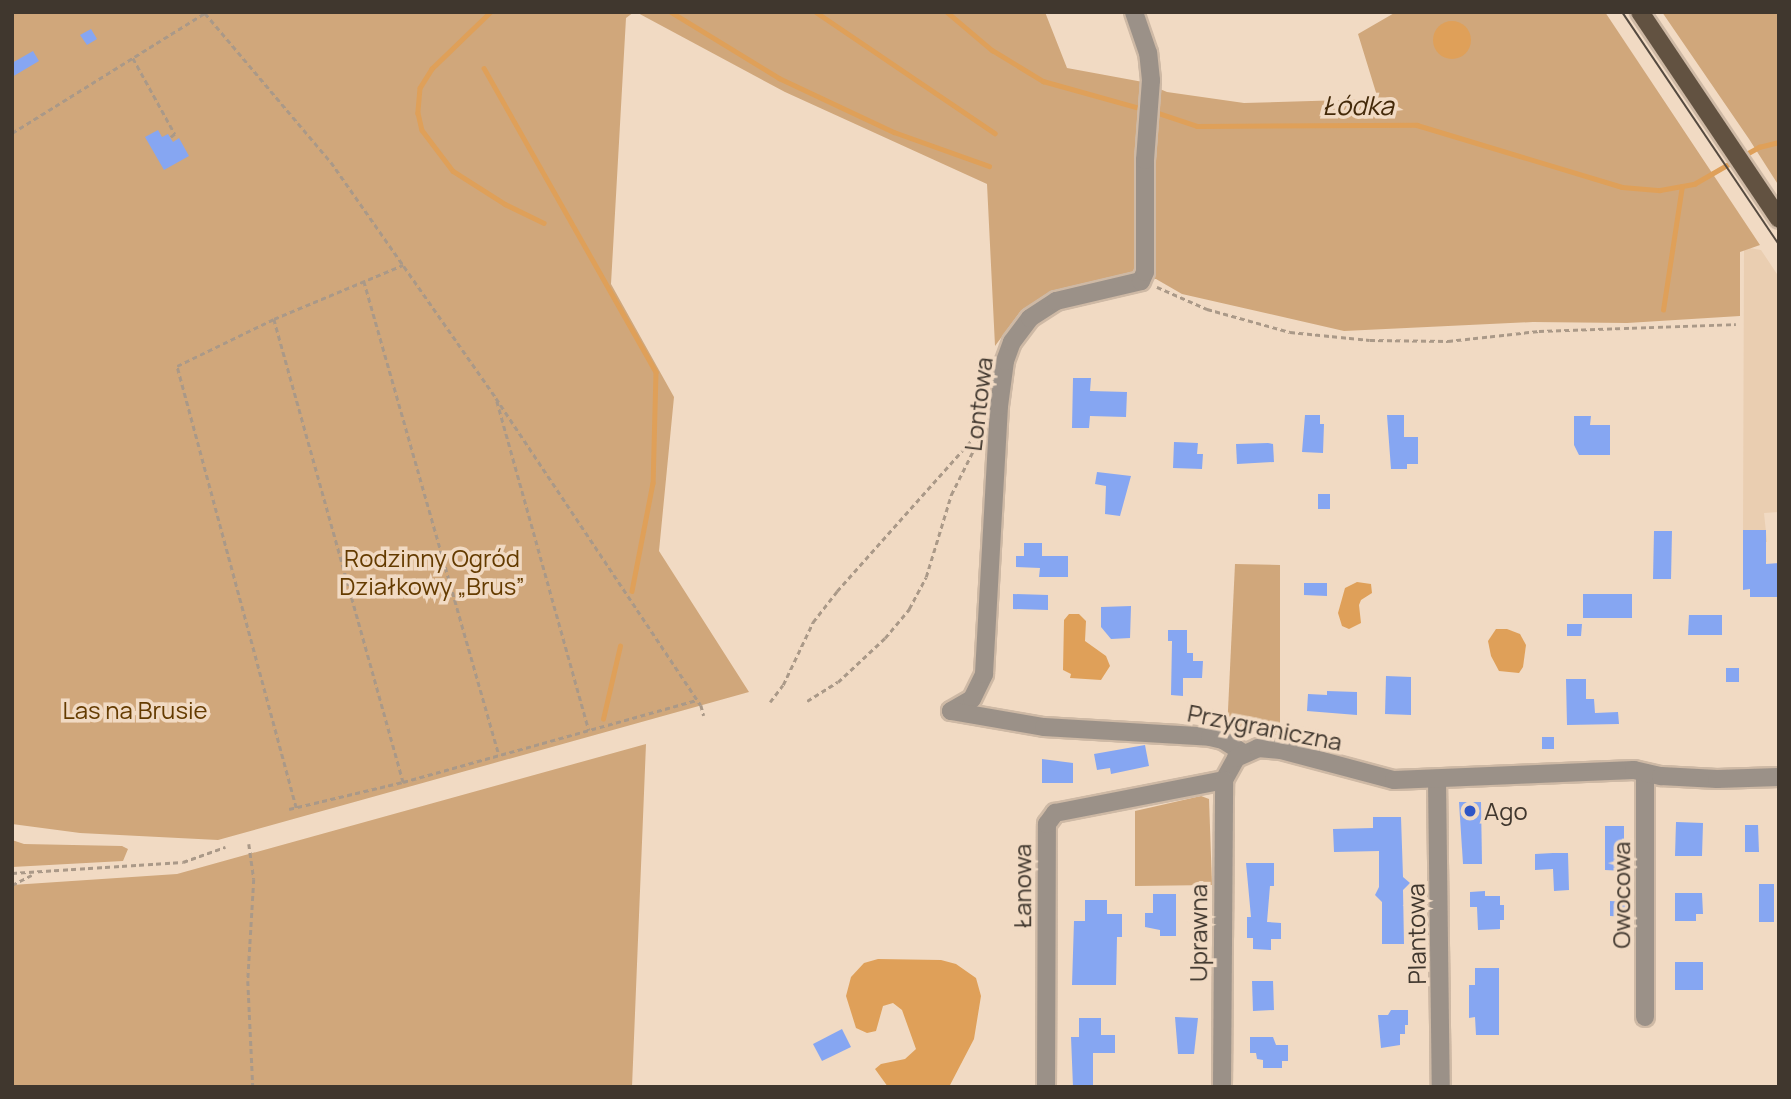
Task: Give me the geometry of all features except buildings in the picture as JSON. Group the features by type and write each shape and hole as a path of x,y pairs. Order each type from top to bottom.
{"main road":[{"path":"1640,12 1779,219"}],"street":[{"path":"1134,12 1148,53 1151,91 1147,133 1145,272 1140,281"},
{"name":"Lontowa","path":"951,711 972,699 984,674 999,406 1005,361 1012,342 1030,318 1056,301 1140,281"},
{"name":"Przygraniczna","path":"951,711 1044,727 1210,737 1223,740 1243,753 1258,748 1281,750 1394,780 1634,770 1717,779 1779,777"},
{"path":"1224,780 1230,765 1243,753"},
{"name":"Owocowa","path":"1644,773 1646,1017"},
{"name":"Łanowa","path":"1046,1087 1048,818 1064,810 1224,780"},
{"name":"Uprawna","path":"1222,1087 1224,780"},
{"name":"Plantowa","path":"1437,780 1441,1087"}],"path":[{"path":"12,133 205,13 331,162 496,398 697,700 704,716"},
{"path":"132,58 176,134 170,138"},
{"path":"296,808 177,366 274,319 403,265"},
{"path":"364,281 499,755"},
{"path":"1140,281 1207,309 1290,332 1370,340 1448,341 1539,331 1736,324"},
{"path":"274,319 403,782"},
{"path":"496,398 589,730"},
{"path":"770,702 783,685 799,647 829,601 986,424 951,495 926,577 909,609 885,638 838,682 807,701"},
{"path":"289,809 403,782 697,700"},
{"path":"249,844 254,879 248,981 253,1087"},
{"path":"12,873 133,863 183,862 225,848"},
{"path":"12,885 35,873"}],"shaded area":[{"path":"1452,21 1466,26 1471,40 1466,54 1452,59 1438,54 1433,40 1438,26"},
{"path":"1744,247 1761,250 1779,277 1779,512 1764,513 1767,542 1743,542"},
{"path":"1357,582 1371,584 1372,593 1361,600 1359,605 1361,623 1349,629 1342,626 1338,613 1345,588"},
{"path":"1069,614 1079,614 1086,621 1085,641 1106,656 1110,666 1101,680 1070,678 1071,674 1063,670 1064,620"},
{"path":"1496,629 1507,629 1520,634 1526,645 1523,667 1519,673 1499,671 1491,656 1488,641"},
{"path":"878,959 941,960 956,964 976,978 981,996 974,1039 949,1087 888,1087 875,1069 881,1064 905,1059 916,1049 902,1010 893,1003 883,1006 876,1031 867,1033 856,1028 846,996 851,977 864,963"}],"green space":[{"path":"12,12 634,12 626,18 611,284 674,397 659,551 749,692 218,840 80,833 12,824"},
{"path":"636,12 1045,12 1067,68 1143,82 1167,92 1244,103 1378,99 1358,34 1396,12 1605,12 1760,245 1740,252 1740,316 1627,323 1533,322 1344,331 1182,294 1156,279 1113,281 1046,294 1020,312 995,346 987,184 785,92"},
{"path":"1662,12 1779,12 1779,186 1749,139"},
{"path":"1235,564 1280,565 1280,735 1227,731"},
{"path":"646,744 632,1087 12,1087 12,885 177,874"},
{"path":"1201,796 1209,799 1212,885 1135,886 1135,811"},
{"path":"12,840 24,844 122,846 128,849 123,861 12,867"}],"waterway":[{"path":"491,12 432,69 420,88 418,113 422,130 453,171 505,204 544,223"},
{"path":"671,12 779,78 894,132 989,166"},
{"path":"816,12 995,133"},
{"name":"Łódka","path":"947,12 992,50 1043,81 1143,109"},
{"path":"484,68 656,372 653,483 632,591"},
{"name":"Łódka","path":"1152,111 1197,126 1417,125 1622,187 1660,190 1694,184 1734,161"},
{"name":"Łódka","path":"1741,157 1759,147 1779,142"},
{"path":"1663,310 1682,186"},
{"path":"603,719 620,646"}],"tram line":[{"path":"1622,12 1779,245"}],"place":[{"name":"Ago","path":"1470,811"}],"park label":[{"name":"Rodzinny Ogród Działkowy „Brus”","path":"432,572"},
{"name":"Las na Brusie","path":"135,710"}]}
